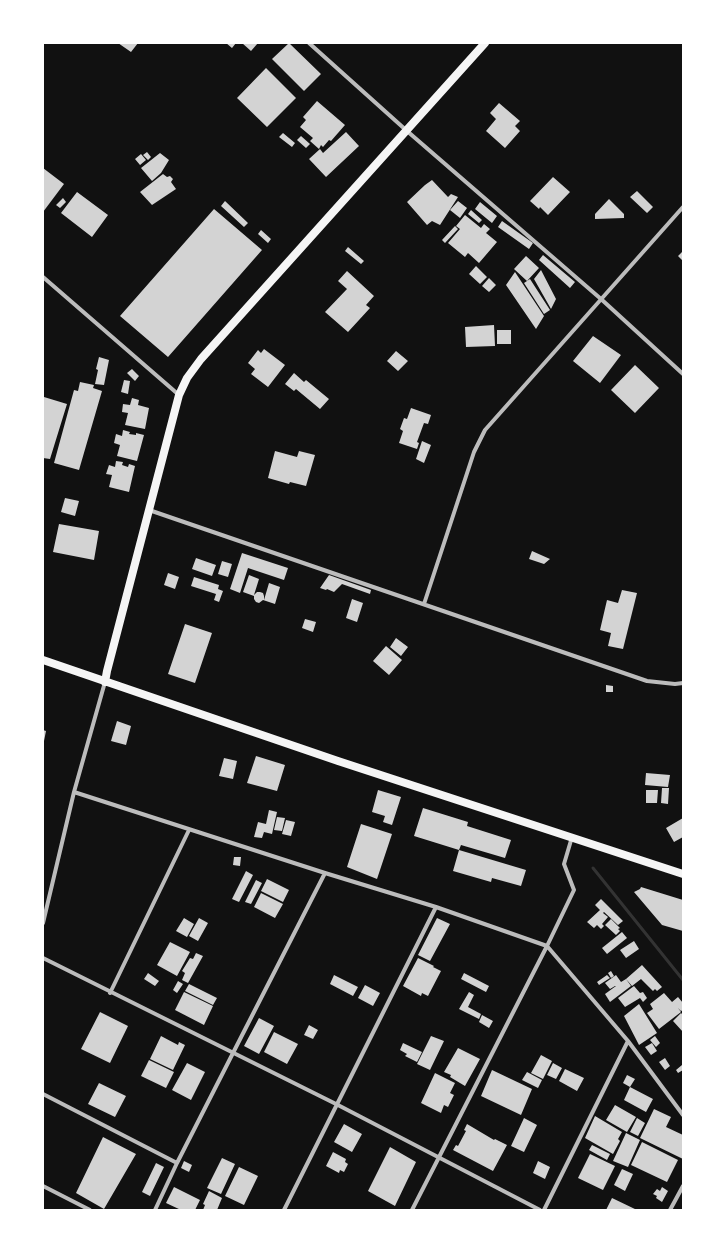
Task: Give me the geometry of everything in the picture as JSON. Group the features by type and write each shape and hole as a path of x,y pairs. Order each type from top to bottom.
{"main road":[{"path":"105,682 178,395 187,378 201,359 485,43"},
{"path":"43,660 338,761 683,874"}],"street":[{"path":"309,43 407,131 601,299 683,374"},
{"path":"424,604 474,452 478,441 485,430 683,207"},
{"path":"43,277 178,395"},
{"path":"149,510 648,681 675,684 683,683"},
{"path":"43,923 74,792 105,682"},
{"path":"74,792 189,830 436,907 547,946 628,1041 683,1115"},
{"path":"110,993 189,830"},
{"path":"412,1210 547,946 574,890 564,864 572,837"},
{"path":"156,1210 233,1053 325,873"},
{"path":"284,1210 436,907"},
{"path":"43,958 110,993 336,1104 540,1210"},
{"path":"544,1210 628,1041"},
{"path":"43,1094 178,1163"},
{"path":"43,1186 90,1210"},
{"path":"670,1210 683,1186"}],"building":[{"path":"118,43 138,43 131,52"},
{"path":"226,43 236,43 232,48"},
{"path":"242,43 258,43 251,51"},
{"path":"289,43 321,74 304,91 272,59"},
{"path":"266,68 296,98 267,127 237,98"},
{"path":"317,101 345,125 331,141 329,140 323,147 321,145 319,149 310,141 313,138 300,127 306,120 303,117"},
{"path":"499,103 520,121 515,126 520,131 505,148 486,131 496,119 490,113"},
{"path":"346,132 359,146 326,177 309,159 320,149 323,153"},
{"path":"283,133 295,143 292,147 279,137"},
{"path":"301,136 310,144 306,148 297,140"},
{"path":"147,152 151,157 148,160 143,155"},
{"path":"160,153 169,160 161,173 152,181 141,168"},
{"path":"141,154 146,160 140,165 135,159"},
{"path":"43,168 64,184 43,212"},
{"path":"163,174 167,177 170,176 173,179 171,182 176,189 152,205 140,192"},
{"path":"553,177 570,192 548,215 540,207 539,209 530,201"},
{"path":"432,180 448,197 451,194 458,197 440,225 432,221 427,225 407,202"},
{"path":"637,191 653,207 647,213 630,197"},
{"path":"77,192 108,215 92,237 61,213"},
{"path":"63,198 66,202 60,208 56,205"},
{"path":"609,199 624,214 624,218 595,219 595,214"},
{"path":"225,201 248,223 244,227 221,206"},
{"path":"458,201 467,208 460,218 450,210"},
{"path":"480,202 497,216 492,223 475,209"},
{"path":"214,209 262,250 168,357 120,316"},
{"path":"471,210 482,220 479,223 468,214"},
{"path":"465,215 481,228 484,224 490,229 486,233 497,242 479,263 468,253 465,257 448,243 460,229 456,226"},
{"path":"502,221 533,243 529,249 498,227"},
{"path":"455,226 458,229 445,243 442,240"},
{"path":"261,230 271,239 268,243 258,234"},
{"path":"348,247 364,261 361,264 345,251"},
{"path":"683,251 683,261 678,256"},
{"path":"543,255 575,282 570,288 539,260"},
{"path":"526,256 539,268 527,281 514,269"},
{"path":"476,266 487,277 480,284 469,274"},
{"path":"541,270 556,299 551,309 534,279"},
{"path":"347,271 374,296 366,305 370,308 348,332 325,312 347,289 338,281"},
{"path":"515,272 544,316 536,329 506,285"},
{"path":"489,278 496,285 489,292 482,286"},
{"path":"530,279 550,310 544,314 524,283"},
{"path":"494,325 495,346 466,347 465,327"},
{"path":"497,330 511,330 511,344 497,344"},
{"path":"593,336 621,355 600,383 573,361"},
{"path":"264,349 285,365 268,387 251,374 255,369 248,363 258,350 261,353"},
{"path":"396,351 408,361 398,371 387,361"},
{"path":"99,357 109,360 104,385 95,384 98,370 96,369"},
{"path":"635,365 659,388 635,413 611,390"},
{"path":"132,369 139,376 135,381 127,373"},
{"path":"294,373 304,382 306,380 329,399 320,409 296,389 294,391 285,384"},
{"path":"124,380 130,381 128,394 121,392"},
{"path":"80,382 94,385 93,388 102,391 79,470 54,463 74,390 78,391"},
{"path":"44,397 67,404 50,459 43,458"},
{"path":"132,398 139,400 138,405 149,408 145,429 125,425 128,413 122,412 123,404 130,405"},
{"path":"411,408 431,415 428,424 424,423 417,442 419,443 417,449 399,443 403,431 400,429 404,418 407,419"},
{"path":"123,430 130,432 129,434 136,435 136,433 144,435 137,461 117,456 120,445 114,443 116,434 122,436"},
{"path":"422,441 431,445 424,463 416,459"},
{"path":"275,451 297,457 299,451 315,455 306,486 290,482 289,484 268,478"},
{"path":"116,461 123,462 122,465 128,467 129,464 135,466 129,492 109,487 112,475 106,474 109,465 115,467"},
{"path":"65,498 79,501 75,516 61,512"},
{"path":"59,524 99,531 94,560 53,552"},
{"path":"532,551 550,559 544,564 529,559"},
{"path":"242,553 288,568 284,580 248,568 240,593 230,589"},
{"path":"196,558 216,565 212,576 192,569"},
{"path":"222,561 232,564 228,577 218,574"},
{"path":"168,573 179,577 175,589 164,585"},
{"path":"249,575 259,579 254,595 257,592 263,593 264,600 269,583 280,587 275,604 263,600 259,603 256,602 254,596 243,592"},
{"path":"329,575 371,590 370,594 342,584 334,592 320,588"},
{"path":"194,577 219,585 218,589 223,591 219,602 214,600 216,594 191,586"},
{"path":"622,590 637,593 623,649 608,646 611,633 600,630 607,600 618,603"},
{"path":"352,599 363,603 357,622 346,618"},
{"path":"305,619 316,622 313,632 302,628"},
{"path":"185,624 212,633 195,683 168,674"},
{"path":"396,638 408,647 401,656 390,647"},
{"path":"386,646 402,660 389,675 373,661"},
{"path":"606,685 613,686 613,692 606,692"},
{"path":"117,721 131,726 126,745 111,741"},
{"path":"43,730 46,731 44,741 43,741"},
{"path":"256,756 285,765 277,791 247,783"},
{"path":"224,758 237,761 233,779 219,776"},
{"path":"646,773 670,775 668,787 645,785"},
{"path":"662,788 669,788 668,804 661,803"},
{"path":"378,790 401,797 392,825 383,822 385,816 372,812"},
{"path":"646,790 658,790 657,803 646,803"},
{"path":"423,808 468,822 467,826 511,840 505,858 461,845 459,850 414,836"},
{"path":"269,810 277,812 272,834 264,832 262,838 254,837 258,822 266,824"},
{"path":"277,817 285,818 282,831 274,830"},
{"path":"683,818 683,837 674,842 666,828"},
{"path":"286,820 295,822 291,836 282,834"},
{"path":"361,824 392,834 377,879 347,867"},
{"path":"459,850 526,870 521,886 492,878 491,882 453,871"},
{"path":"234,857 241,857 240,866 233,865"},
{"path":"246,871 253,875 239,902 232,899"},
{"path":"267,879 289,890 283,902 261,891"},
{"path":"256,880 262,883 251,904 245,902"},
{"path":"641,887 683,900 683,931 662,925 634,892"},
{"path":"261,893 283,904 275,918 254,907"},
{"path":"601,899 623,921 618,925 604,912 603,913 608,917 602,924 604,926 601,929 597,925 594,928 587,922 600,910 595,905"},
{"path":"184,918 194,924 187,937 176,931"},
{"path":"199,918 208,923 198,941 189,936"},
{"path":"437,918 450,924 430,961 418,955"},
{"path":"611,919 620,928 618,929 620,931 616,935 605,925"},
{"path":"622,932 627,938 607,954 602,948"},
{"path":"634,941 639,949 626,958 620,950"},
{"path":"170,942 190,952 177,976 157,965"},
{"path":"196,953 203,956 188,983 182,980 185,973 182,971 190,958 193,959"},
{"path":"418,958 441,971 428,996 422,993 421,996 403,986"},
{"path":"642,965 662,987 657,991 655,989 653,991 641,979 632,986 626,979"},
{"path":"611,971 614,976 611,978 608,973"},
{"path":"148,973 159,981 155,986 144,979"},
{"path":"464,973 489,986 486,992 461,979"},
{"path":"334,975 358,987 353,996 330,984"},
{"path":"607,975 610,978 599,985 597,982"},
{"path":"616,975 621,982 626,979 631,986 610,1002 605,994 616,986 610,989 605,983"},
{"path":"178,981 183,984 177,993 173,990"},
{"path":"189,984 217,998 213,1005 185,991"},
{"path":"365,985 380,993 373,1006 358,998"},
{"path":"634,986 640,993 643,992 647,998 643,1002 640,998 625,1007 618,998"},
{"path":"184,992 213,1006 204,1025 175,1010"},
{"path":"469,992 474,995 468,1007 481,1014 479,1019 459,1009"},
{"path":"664,993 672,1002 678,997 683,1003 683,1010 681,1011 678,1008 681,1012 659,1029 647,1013 653,1009 650,1004"},
{"path":"639,1004 657,1033 639,1045 624,1016"},
{"path":"100,1012 128,1026 110,1063 81,1049"},
{"path":"681,1013 683,1015 683,1032 673,1021"},
{"path":"482,1015 493,1021 489,1028 479,1022"},
{"path":"259,1018 274,1026 259,1054 244,1046"},
{"path":"309,1025 318,1030 313,1039 304,1035"},
{"path":"274,1032 298,1044 287,1064 264,1052"},
{"path":"161,1036 178,1045 179,1042 185,1045 173,1070 150,1059"},
{"path":"431,1036 444,1041 430,1070 417,1064"},
{"path":"655,1036 660,1043 656,1047 650,1040"},
{"path":"403,1043 422,1052 417,1062 405,1056 407,1054 400,1050"},
{"path":"652,1043 657,1051 651,1055 645,1047"},
{"path":"458,1048 480,1059 465,1086 450,1077 451,1075 444,1072"},
{"path":"541,1055 552,1061 543,1079 531,1073"},
{"path":"665,1058 670,1066 665,1070 659,1062"},
{"path":"149,1060 174,1072 166,1088 141,1076"},
{"path":"187,1063 205,1072 191,1100 172,1090"},
{"path":"553,1063 562,1068 556,1079 547,1075"},
{"path":"682,1065 683,1070 678,1073 676,1070"},
{"path":"565,1069 584,1078 577,1091 559,1081"},
{"path":"492,1070 532,1089 521,1115 481,1096"},
{"path":"527,1072 542,1080 538,1088 522,1080"},
{"path":"435,1073 455,1083 450,1093 454,1095 448,1107 444,1105 441,1113 421,1103"},
{"path":"627,1075 635,1079 630,1087 623,1083"},
{"path":"99,1083 126,1096 115,1117 88,1104"},
{"path":"630,1087 653,1099 646,1112 624,1100"},
{"path":"615,1105 636,1117 627,1132 606,1120"},
{"path":"654,1109 671,1117 666,1127 683,1135 683,1159 640,1138"},
{"path":"595,1116 622,1132 618,1139 620,1141 613,1154 585,1138"},
{"path":"524,1118 537,1125 524,1152 511,1146"},
{"path":"637,1118 645,1123 638,1136 630,1132"},
{"path":"344,1124 362,1134 352,1152 334,1142"},
{"path":"467,1124 494,1140 495,1139 507,1145 493,1171 453,1150 456,1145 458,1146 466,1131 464,1130"},
{"path":"626,1133 640,1140 628,1167 613,1161"},
{"path":"103,1137 136,1154 104,1209 76,1193"},
{"path":"642,1142 678,1160 667,1182 631,1165"},
{"path":"592,1145 610,1154 607,1160 589,1150"},
{"path":"390,1147 416,1162 395,1206 368,1191"},
{"path":"333,1152 346,1159 345,1162 348,1164 344,1172 340,1170 339,1173 326,1166"},
{"path":"590,1154 615,1166 603,1190 578,1178"},
{"path":"222,1158 235,1164 221,1194 207,1188"},
{"path":"184,1161 192,1165 189,1172 181,1168"},
{"path":"538,1161 550,1167 545,1179 533,1173"},
{"path":"156,1163 164,1167 150,1196 142,1192"},
{"path":"239,1167 258,1176 244,1205 225,1196"},
{"path":"622,1169 633,1174 625,1191 614,1185"},
{"path":"174,1187 200,1200 195,1210 181,1210 166,1203"},
{"path":"662,1187 668,1191 662,1202 653,1194 657,1189 660,1191"},
{"path":"209,1191 222,1198 217,1210 203,1210 205,1205 203,1204"},
{"path":"612,1198 637,1210 606,1210"}],"waterway":[{"path":"593,868 683,980"}]}
